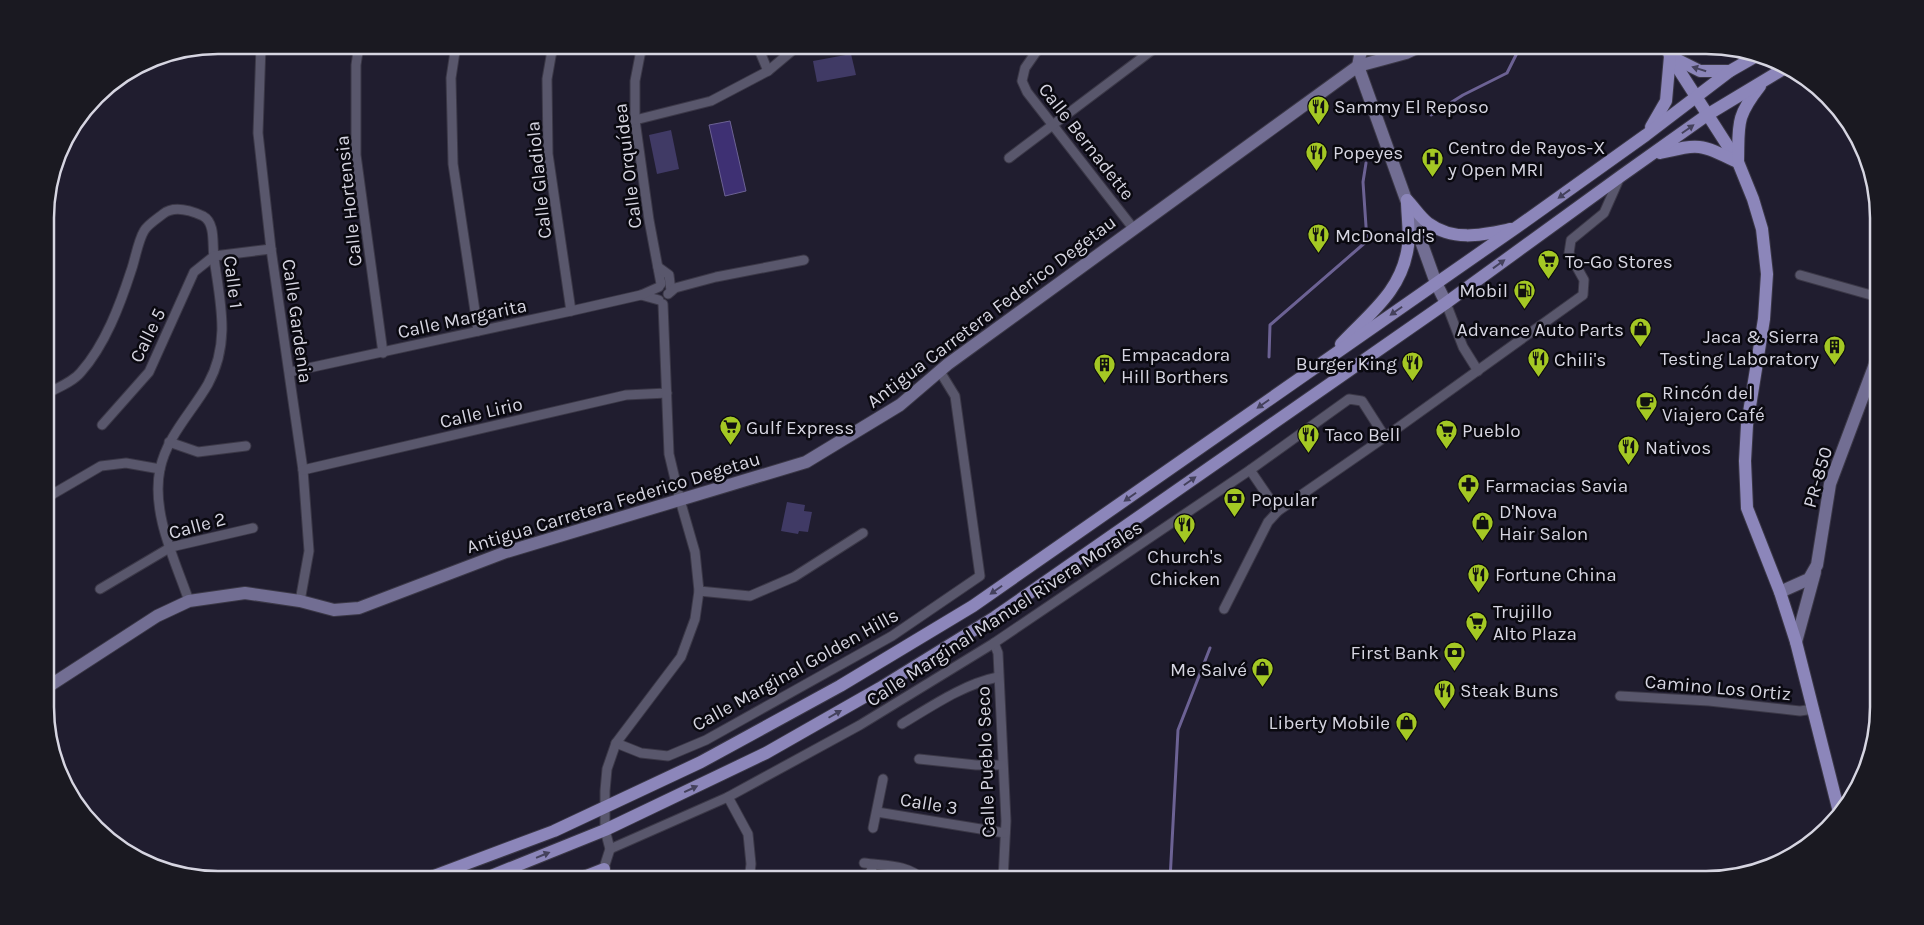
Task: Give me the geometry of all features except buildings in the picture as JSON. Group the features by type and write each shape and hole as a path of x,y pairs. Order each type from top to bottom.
{"main road":[{"path":"1646,135 1666,101 1668,54"},
{"path":"1670,54 1738,162 1753,199 1762,229 1767,274 1764,318 1747,425 1745,461 1747,508 1780,592 1796,642 1837,805"},
{"path":"1673,54 1700,71 1730,71"},
{"path":"448,871 554,831 701,762 840,686 973,606 1517,227 1646,135 1730,71 1750,59"},
{"path":"503,871 605,830 766,753 880,688 995,617 1446,303 1652,154 1780,71"},
{"path":"1738,162 1740,117 1746,105 1765,80"},
{"path":"1652,154 1680,147 1702,146 1738,162"},
{"path":"1407,200 1428,222 1452,234 1471,236 1517,227"},
{"path":"1323,363 1364,319 1385,300 1397,281 1408,246 1407,200"}],"street":[{"name":"Calle Gardenia","path":"261,54 258,133 271,248 303,470 309,551 300,601"},
{"name":"Calle Hortensia","path":"358,54 356,155 383,353"},
{"path":"455,54 451,78 453,164 478,332"},
{"name":"Calle Gladiola","path":"551,54 547,79 548,154 571,311"},
{"name":"Calle Orquídea","path":"640,54 635,81 635,120 660,285"},
{"path":"763,54 768,71"},
{"path":"635,120 712,101 768,71 788,54"},
{"name":"Calle Bernadette","path":"1035,54 1025,68 1022,81 1027,92 1134,228"},
{"path":"1009,158 1147,54"},
{"path":"1360,54 1358,66 1436,283 1463,346 1478,370"},
{"name":"Antigua Carretera Federico Degetau","path":"54,683 157,616 189,600 245,593 300,601 334,610 359,608 506,552 806,462 900,405 939,370 1358,66 1402,54"},
{"path":"1224,609 1268,522 1278,511 1583,295 1584,280 1569,253 1571,240 1604,213 1621,176"},
{"name":"Calle 1","path":"54,390 80,374 95,354 124,290 144,231 166,212 188,209 206,218 212,230 223,316 220,354 208,383 169,442 160,469 158,504 170,547 189,600"},
{"path":"214,256 271,248"},
{"name":"Calle 5","path":"102,425 148,372 194,272 214,256"},
{"path":"669,293 675,288 716,277 804,260"},
{"path":"658,267 669,275 668,299 661,302"},
{"path":"1800,275 1870,294"},
{"path":"603,871 610,849 605,830 607,769 616,743 681,657 695,619 699,592 695,552 669,454 660,285 666,287 669,293"},
{"name":"Calle Margarita","path":"290,372 642,295 660,285"},
{"name":"Calle Margarita","path":"642,295 661,302"},
{"name":"Calle Marginal Golden Hills","path":"616,743 641,754 668,756 706,740 892,636 980,576 955,396 939,370"},
{"name":"PR-850","path":"1796,642 1817,565 1830,484 1870,377"},
{"name":"Calle Lirio","path":"303,470 626,395 666,393"},
{"name":"Calle Marginal Manuel Rivera Morales","path":"610,849 728,797 860,725 994,643 1250,470 1349,399 1362,401 1385,437"},
{"path":"169,442 198,452 246,446"},
{"path":"54,493 101,466 126,463 160,469"},
{"path":"1250,470 1278,511"},
{"name":"Calle 2","path":"100,589 170,547 253,528"},
{"path":"699,592 750,596 794,577 863,533"},
{"path":"1780,592 1808,579 1817,565"},
{"name":"Calle Pueblo Seco","path":"994,643 998,653 1005,833 1003,871"},
{"path":"902,724 944,699 987,679 998,677"},
{"name":"Camino Los Ortiz","path":"1620,696 1710,701 1800,711 1814,709"},
{"path":"919,759 976,765 1002,765"},
{"path":"873,828 883,779"},
{"path":"728,797 748,834 750,871"},
{"name":"Calle 3","path":"877,812 1005,833"},
{"path":"868,871 868,864 900,867 908,871"}],"shaded area":[{"path":"851,54 856,75 817,82 813,61"},
{"path":"730,121 746,191 725,196 709,125"},
{"path":"671,130 679,169 657,174 649,135"},
{"path":"787,502 805,505 804,511 812,512 808,532 799,531 798,534 781,531"}],"waterway":[{"path":"1431,115 1463,95 1507,73 1516,54"},
{"path":"1269,357 1270,325 1367,241 1363,182 1366,163"},
{"path":"1170,871 1178,730 1210,648"}],"place":[{"name":"Sammy El Reposo","path":"1318,125"},
{"name":"Popeyes","path":"1317,171"},
{"name":"Centro de Rayos-X y Open MRI","path":"1432,177"},
{"name":"McDonald's","path":"1319,254"},
{"name":"To-Go Stores","path":"1549,280"},
{"name":"Mobil","path":"1524,309"},
{"name":"Advance Auto Parts","path":"1640,348"},
{"name":"Jaca & Sierra Testing Laboratory","path":"1835,366"},
{"name":"Chili's","path":"1538,378"},
{"name":"Burger King","path":"1413,382"},
{"name":"Empacadora Hill Borthers","path":"1105,384"},
{"name":"Rincón del Viajero Café","path":"1646,422"},
{"name":"Gulf Express","path":"730,446"},
{"name":"Pueblo","path":"1446,449"},
{"name":"Taco Bell","path":"1309,453"},
{"name":"Nativos","path":"1629,466"},
{"name":"Farmacias Savia","path":"1469,504"},
{"name":"Popular","path":"1235,518"},
{"name":"D'Nova Hair Salon","path":"1483,541"},
{"name":"Church's Chicken","path":"1185,544"},
{"name":"Fortune China","path":"1479,593"},
{"name":"Trujillo Alto Plaza","path":"1477,641"},
{"name":"First Bank","path":"1455,671"},
{"name":"Me Salvé","path":"1263,688"},
{"name":"Steak Buns","path":"1444,709"},
{"name":"Liberty Mobile","path":"1406,741"}]}
